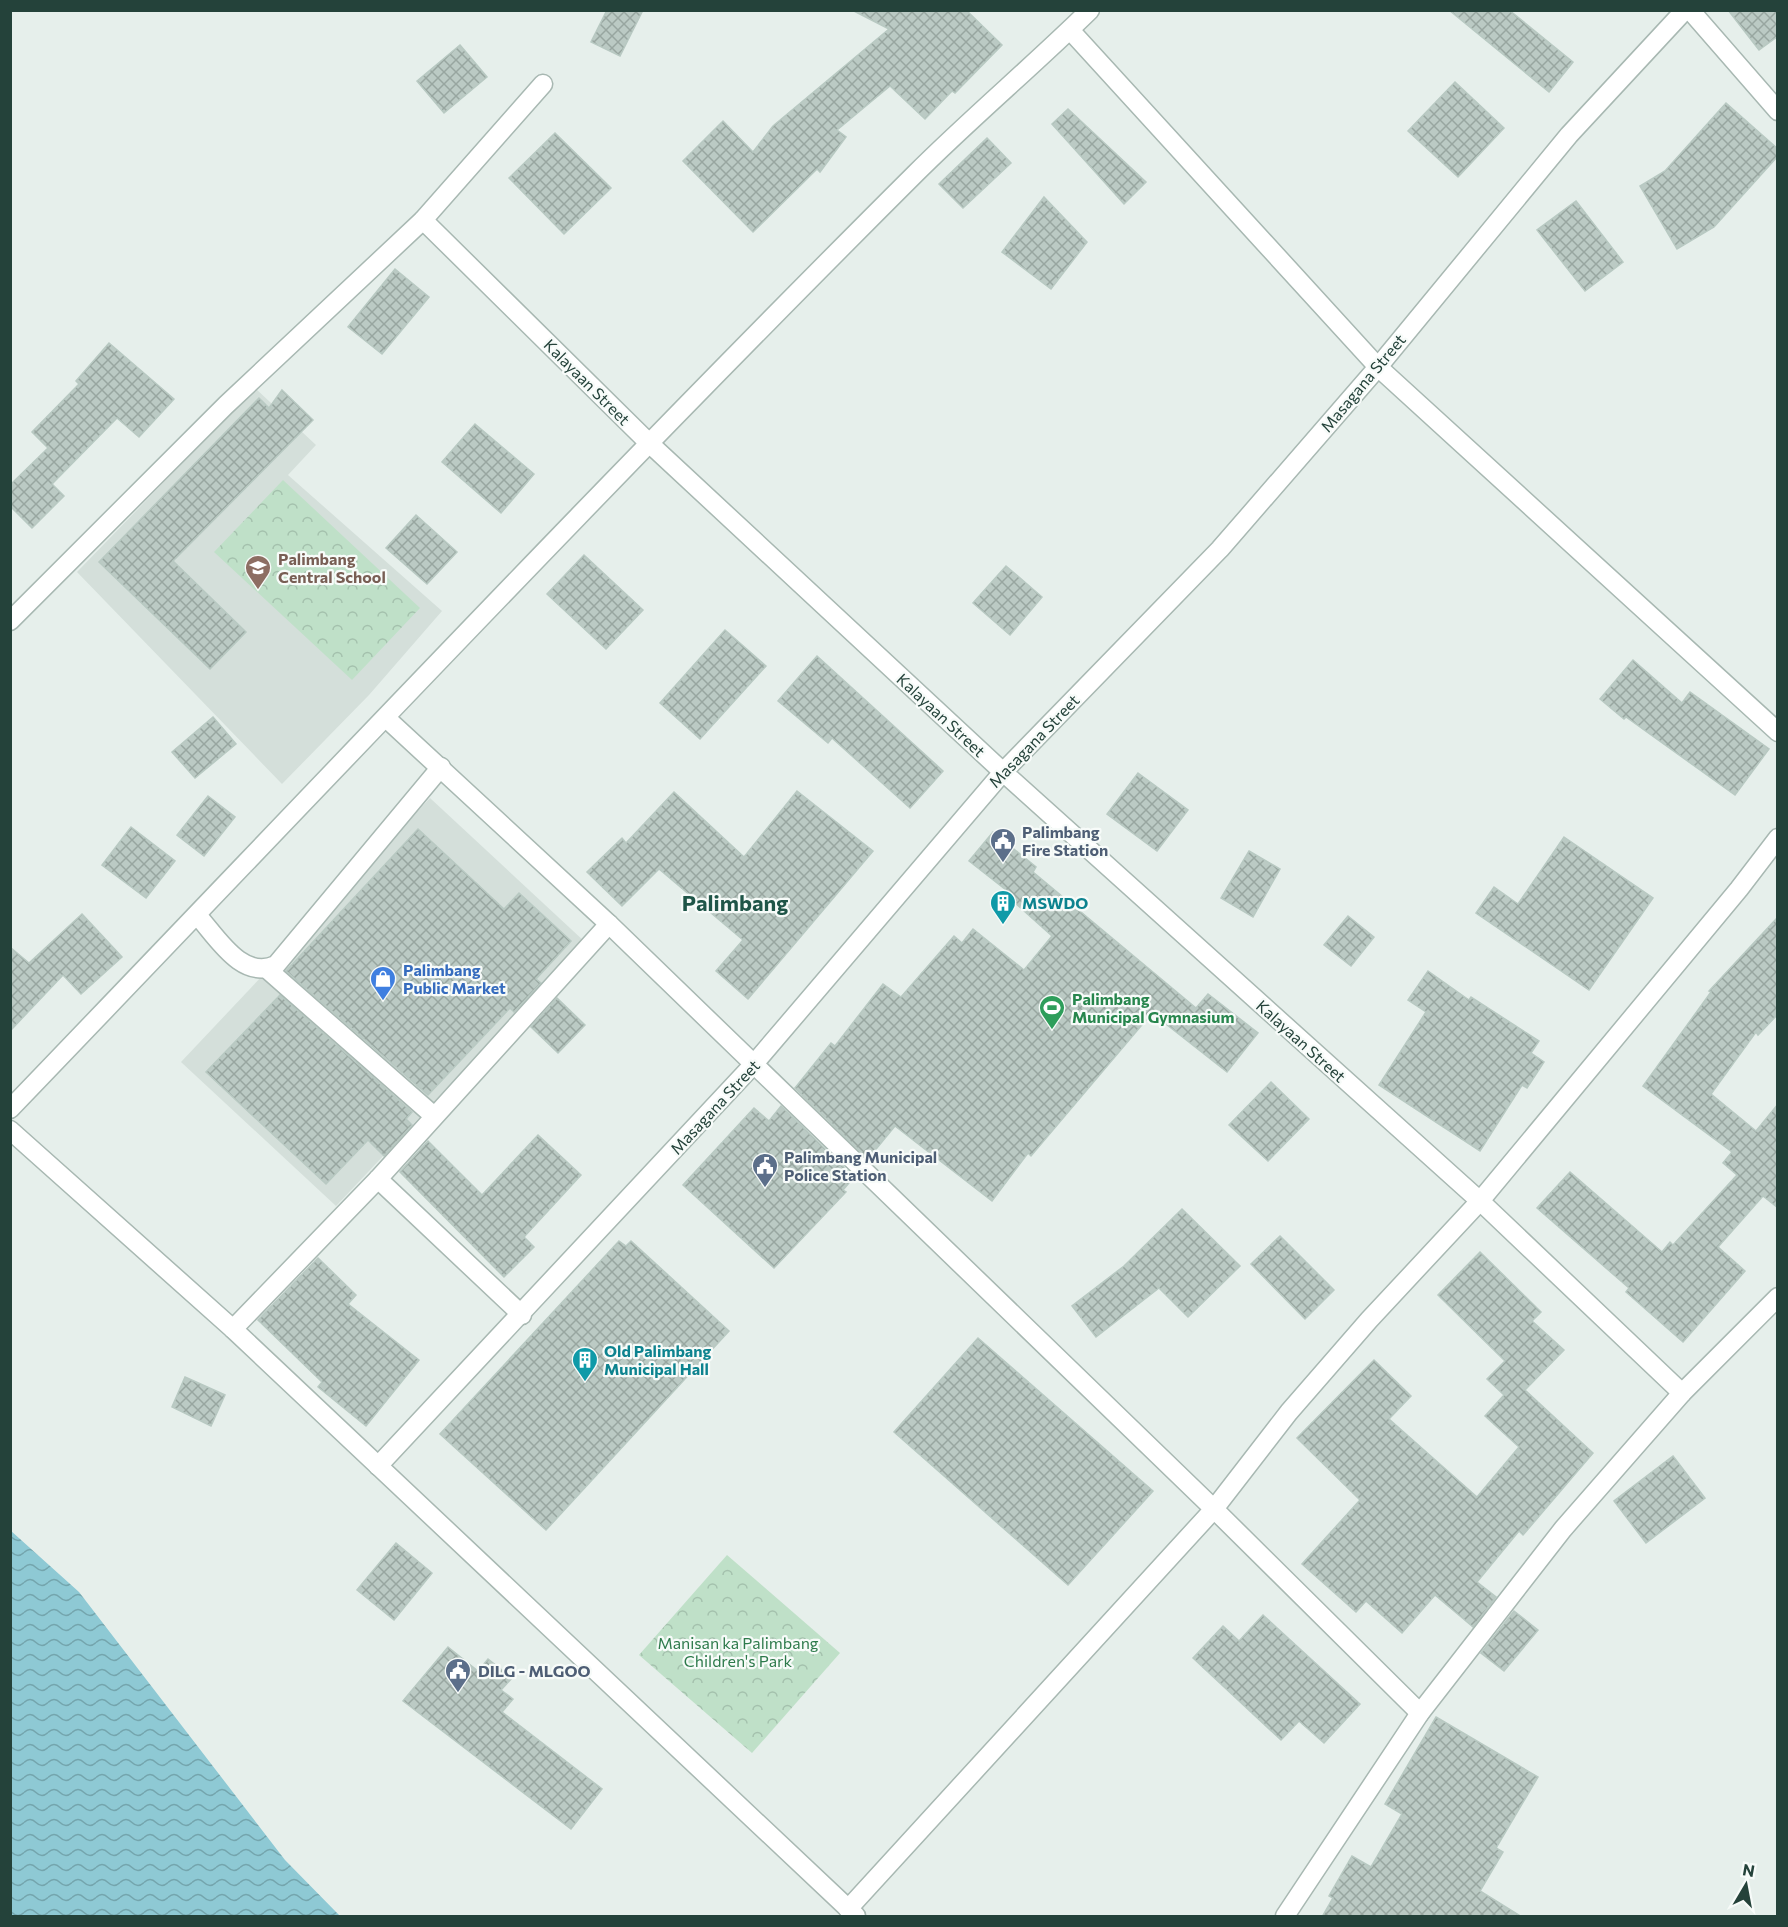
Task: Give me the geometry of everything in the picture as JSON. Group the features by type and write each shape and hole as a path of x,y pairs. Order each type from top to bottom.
{"street":[{"path":"10,1109 386,718 486,610 649,443 918,170 1090,10"},
{"name":"Masagana Street","path":"378,1466 522,1315 753,1065 1003,772 1220,549 1378,367 1569,135 1685,10"},
{"path":"1690,10 1778,111"},
{"path":"1070,30 1378,367 1778,732"},
{"path":"10,621 226,405 423,220 543,84"},
{"name":"Kalayaan Street","path":"423,220 649,443 1003,772 1480,1201 1682,1393"},
{"path":"386,718 609,924 1214,1509 1420,1713"},
{"path":"197,915 241,963 258,970 276,965 441,767"},
{"path":"10,1130 233,1329 852,1913 1214,1509 1289,1412 1369,1320 1480,1201 1739,889 1778,838"},
{"path":"233,1329 378,1179 609,924"},
{"path":"267,969 434,1116"},
{"path":"378,1179 522,1315"},
{"path":"1285,1917 1420,1713 1563,1529 1682,1393 1778,1298"}],"shaded area":[{"name":"Palimbang Central School","path":"255,388 316,445 288,475 442,611 369,695 282,784 77,572"},
{"name":"Palimbang Public Market","path":"430,798 585,942 336,1206 181,1062"}],"green space":[{"path":"283,480 420,608 352,680 214,552"},
{"name":"Manisan ka Palimbang Children's Park","path":"727,1555 840,1653 752,1753 639,1655"}],"water":[{"path":"10,1530 79,1592 285,1860 340,1916 11,1916"}],"building":[{"path":"607,10 643,10 620,56 591,42"},
{"path":"852,10 966,10 1002,45 955,93 952,91 925,119 890,86 837,130 846,137 820,172 817,169 753,232 683,161 723,121 753,152 773,126 889,29"},
{"path":"1449,10 1509,10 1573,62 1549,92"},
{"path":"1728,10 1778,10 1778,36 1759,50"},
{"path":"460,45 487,77 444,113 417,81"},
{"path":"1455,82 1504,128 1458,177 1408,131"},
{"path":"1726,103 1778,149 1778,156 1714,227 1677,249 1640,186 1665,171"},
{"path":"1068,109 1146,182 1124,204 1052,124"},
{"path":"555,133 611,188 564,234 509,178"},
{"path":"987,138 1011,163 963,208 939,184"},
{"path":"1044,197 1087,242 1051,289 1002,252"},
{"path":"1576,201 1623,262 1585,291 1537,230"},
{"path":"395,269 429,297 382,354 348,327"},
{"path":"109,343 174,399 139,437 117,418 52,484 64,496 32,528 10,506 10,485 48,448 32,432 79,384 76,381"},
{"path":"282,390 313,420 173,561 246,632 210,669 99,562 259,398 269,408"},
{"path":"475,424 534,474 501,513 442,462"},
{"path":"416,515 457,552 427,584 386,548"},
{"path":"584,555 643,610 606,649 547,594"},
{"path":"1006,566 1042,597 1010,635 973,603"},
{"path":"725,630 766,666 700,739 660,703"},
{"path":"817,656 943,771 910,808 832,738 828,743 778,701"},
{"path":"1633,660 1682,703 1690,692 1769,749 1735,795 1626,717 1624,719 1600,699"},
{"path":"213,717 236,744 195,778 172,752"},
{"path":"1138,773 1188,810 1157,851 1107,814"},
{"path":"797,791 873,851 748,999 716,971 743,940 659,869 622,906 587,872 622,838 626,843 674,792 744,857"},
{"path":"208,796 235,817 204,856 177,835"},
{"path":"131,827 175,861 146,898 102,865"},
{"path":"418,829 504,909 519,893 571,941 536,979 541,983 514,1012 510,1008 428,1095 286,971"},
{"path":"993,832 1036,867 1033,872 1196,1008 1208,994 1258,1033 1227,1072 1152,1013 1031,1156 1028,1153 992,1201 895,1126 868,1159 795,1088 831,1043 835,1046 883,984 901,997 954,936 962,943 973,929 1024,970 1052,936 1004,893 1006,890 969,861"},
{"path":"1564,837 1653,898 1589,990 1476,913 1494,887 1518,904"},
{"path":"1249,851 1280,869 1253,917 1221,898"},
{"path":"82,914 122,957 81,994 63,975 10,1031 10,947 29,963"},
{"path":"1348,916 1374,937 1351,966 1324,945"},
{"path":"1778,917 1778,1014 1758,1035 1756,1032 1711,1094 1756,1131 1778,1104 1778,1208 1763,1196 1718,1247 1745,1271 1683,1342 1626,1292 1629,1288 1537,1208 1570,1172 1662,1252 1670,1242 1673,1245 1737,1175 1723,1163 1732,1152 1643,1086 1711,992 1709,991"},
{"path":"1428,971 1469,1000 1471,997 1539,1041 1531,1053 1544,1062 1527,1088 1522,1085 1480,1151 1379,1085 1426,1012 1408,1000"},
{"path":"280,995 412,1112 406,1119 412,1125 384,1156 368,1140 326,1184 206,1072"},
{"path":"557,998 585,1025 558,1053 531,1027"},
{"path":"1271,1082 1309,1119 1268,1161 1229,1125"},
{"name":"Palimbang Municipal Police Station","path":"781,1106 854,1177 843,1190 846,1192 774,1268 683,1185 754,1108 769,1121"},
{"path":"538,1135 581,1175 524,1237 534,1247 504,1277 400,1172 428,1141 482,1195"},
{"path":"1182,1209 1240,1266 1188,1317 1159,1288 1096,1337 1072,1306 1124,1266"},
{"path":"1280,1236 1334,1290 1305,1319 1251,1264"},
{"name":"Old Palimbang Municipal Hall","path":"619,1241 626,1246 631,1241 729,1331 546,1530 440,1434"},
{"path":"1480,1252 1541,1312 1532,1321 1564,1350 1525,1390 1593,1453 1523,1535 1519,1531 1477,1582 1496,1597 1473,1627 1435,1595 1402,1633 1366,1601 1356,1612 1302,1564 1360,1500 1297,1438 1374,1360 1411,1396 1389,1419 1477,1497 1519,1447 1485,1416 1504,1395 1487,1379 1505,1361 1438,1295"},
{"path":"318,1258 356,1295 348,1304 419,1360 366,1426 318,1387 322,1382 258,1320"},
{"path":"978,1338 1153,1491 1068,1585 894,1432"},
{"path":"185,1377 225,1395 211,1426 172,1407"},
{"path":"1673,1456 1705,1498 1646,1543 1614,1501"},
{"path":"396,1543 432,1573 394,1620 357,1590"},
{"path":"1514,1611 1538,1630 1504,1671 1481,1653"},
{"path":"1263,1615 1360,1704 1324,1743 1299,1721 1281,1740 1193,1658 1223,1626 1239,1641"},
{"path":"448,1647 478,1671 488,1659 512,1678 501,1690 513,1699 502,1712 602,1789 571,1829 403,1701"},
{"path":"1436,1717 1538,1777 1496,1848 1503,1852 1480,1891 1522,1917 1322,1917 1333,1898 1329,1896 1352,1856 1371,1867 1402,1814 1385,1804"}],"place":[{"name":"Palimbang Central School","path":"258,591"},
{"name":"Palimbang Fire Station","path":"1003,864"},
{"name":"MSWDO","path":"1003,926"},
{"name":"Palimbang Public Market","path":"383,1002"},
{"name":"Palimbang Municipal Gymnasium","path":"1052,1031"},
{"name":"Palimbang Municipal Police Station","path":"765,1189"},
{"name":"Old Palimbang Municipal Hall","path":"585,1383"},
{"name":"DILG - MLGOO","path":"458,1694"}],"district":[{"name":"Palimbang","path":"735,903"}]}
